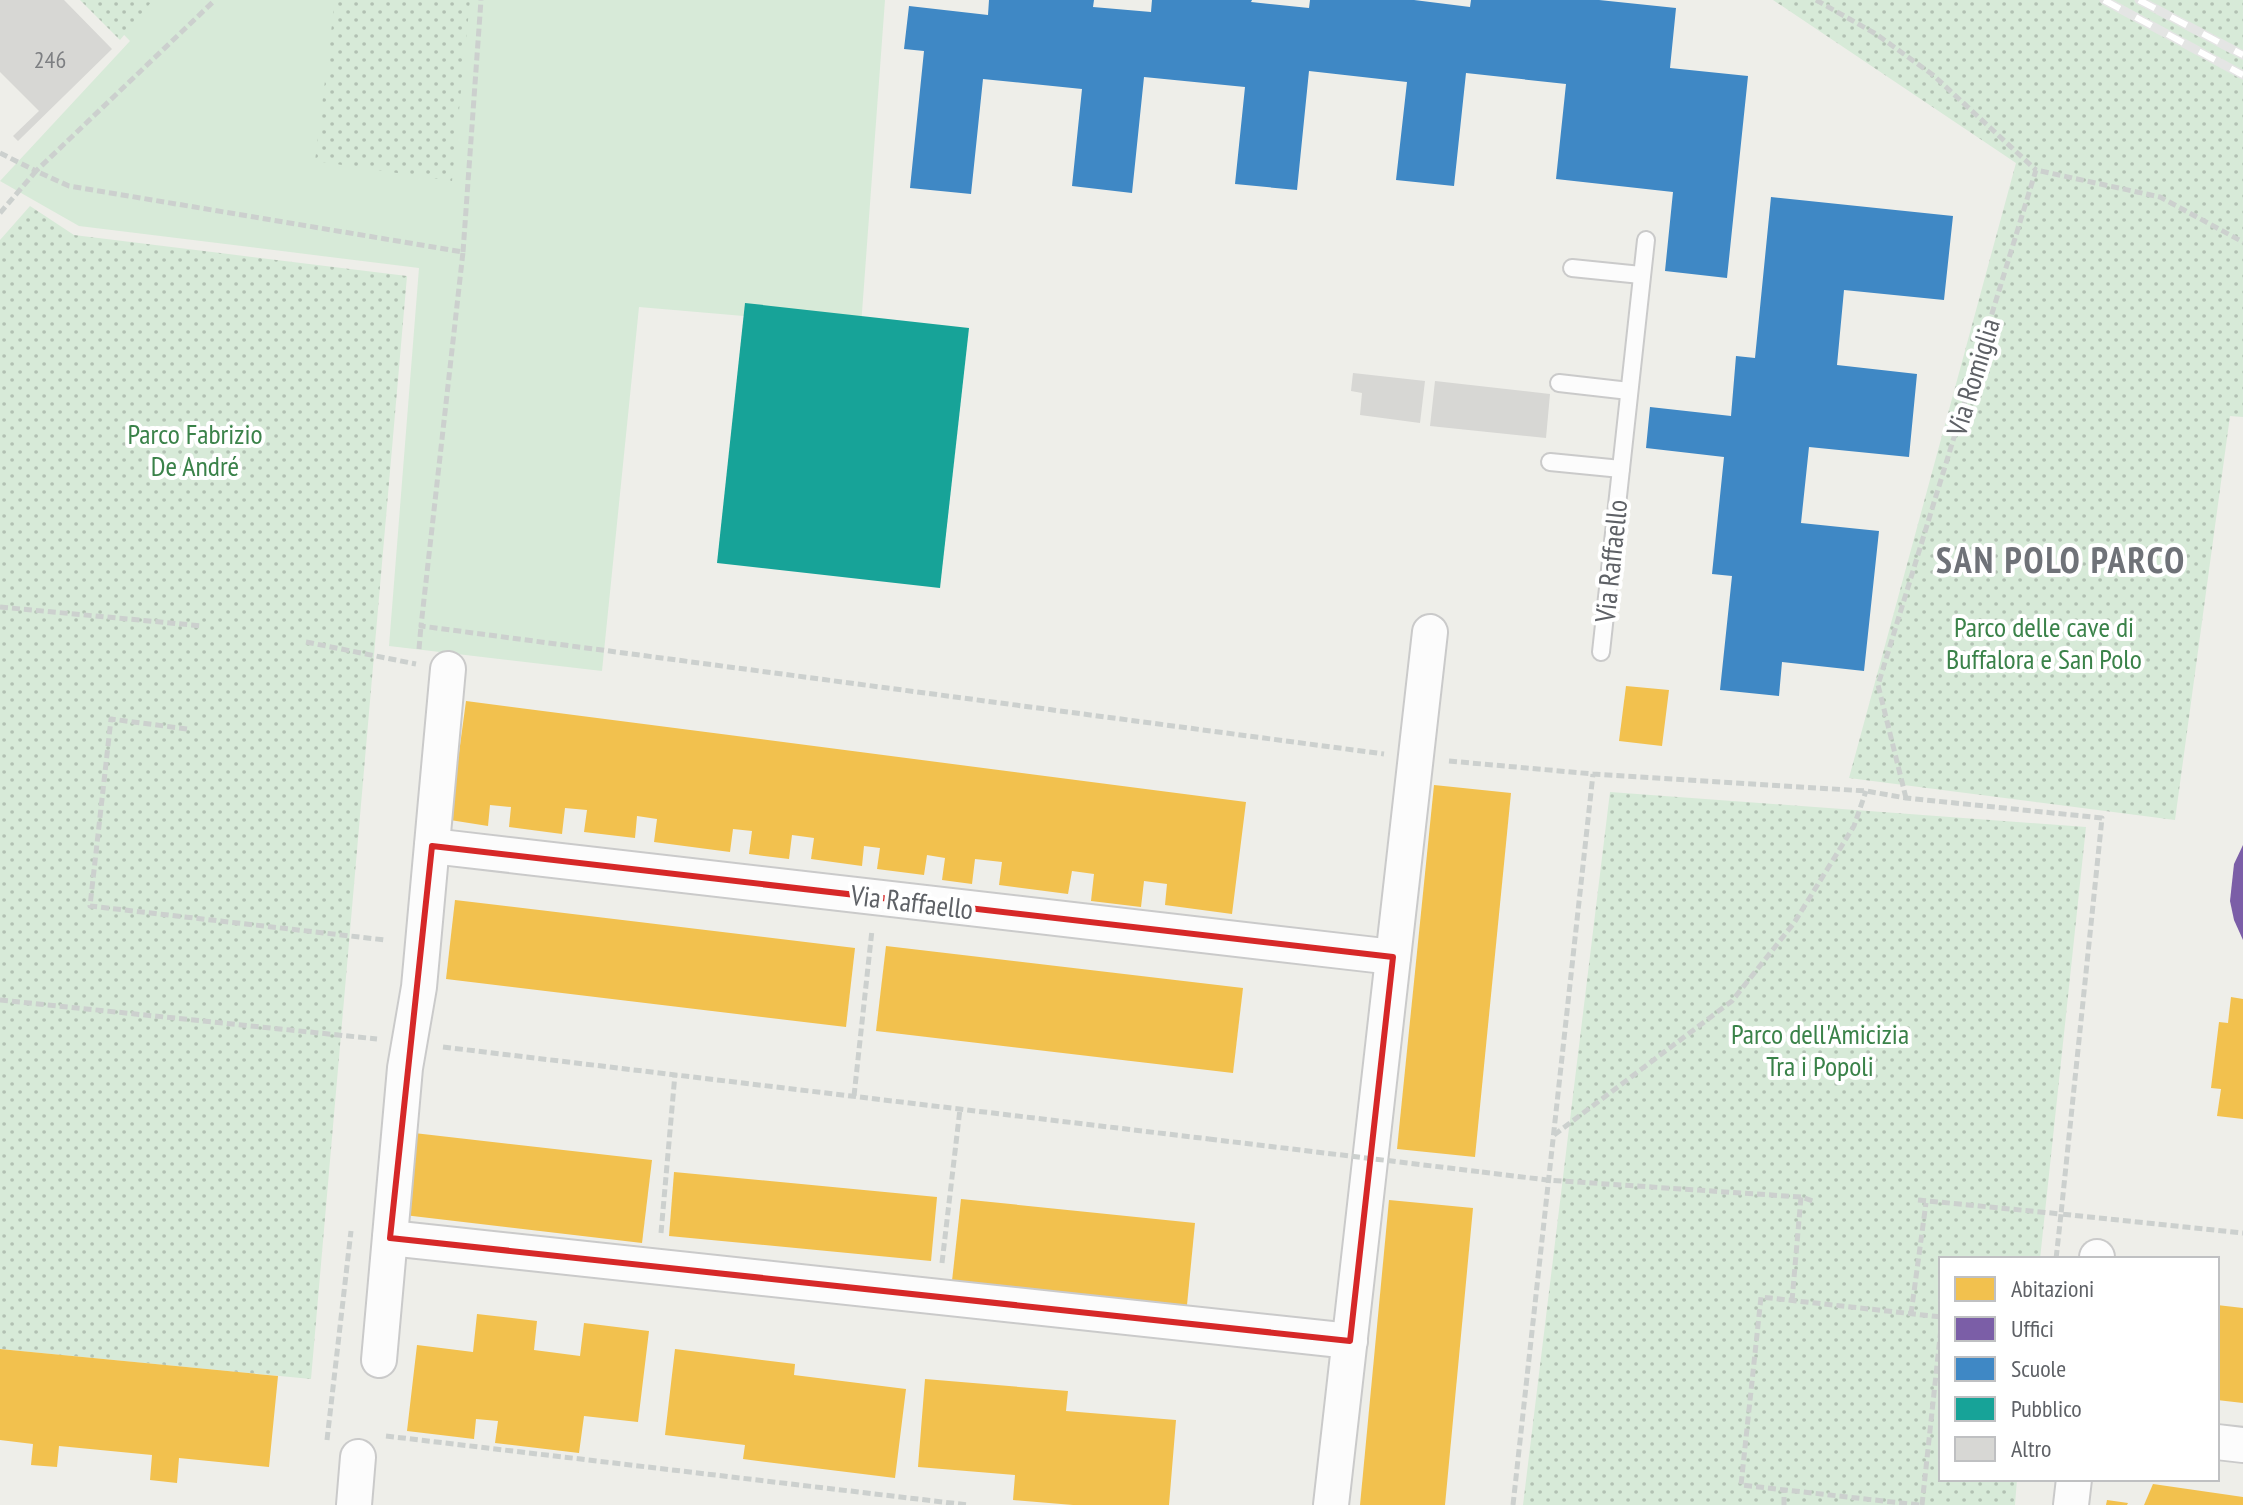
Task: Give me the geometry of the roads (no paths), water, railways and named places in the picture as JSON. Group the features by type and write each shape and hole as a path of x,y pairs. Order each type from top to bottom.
{"street":[{"path":"1331,1505 1430,632"},
{"path":"379,1360 409,1043 419,987 432,846 432,666"},
{"name":"Via Raffaello","path":"432,846 1393,957"},
{"path":"390,1238 1350,1341"},
{"path":"2219,1442 2243,1445"},
{"path":"354,1505 367,1446"},
{"path":"2071,1505 2074,1481"}],"lane":[{"name":"Via Raffaello","path":"1601,652 1646,240"},
{"path":"1572,268 1641,275"},
{"path":"1559,383 1629,391"},
{"name":"Via Raffaello","path":"1550,462 1621,469"}],"railway":[{"path":"2104,0 2243,75"},
{"path":"2139,0 2243,55"}],"district":[{"name":"SAN POLO PARCO","path":"2061,560"}],"park label":[{"name":"Parco Fabrizio De André","path":"195,450"},
{"name":"Parco delle cave di Buffalora e San Polo","path":"2044,643"},
{"name":"Parco dell'Amicizia Tra i Popoli","path":"1820,1050"}]}
